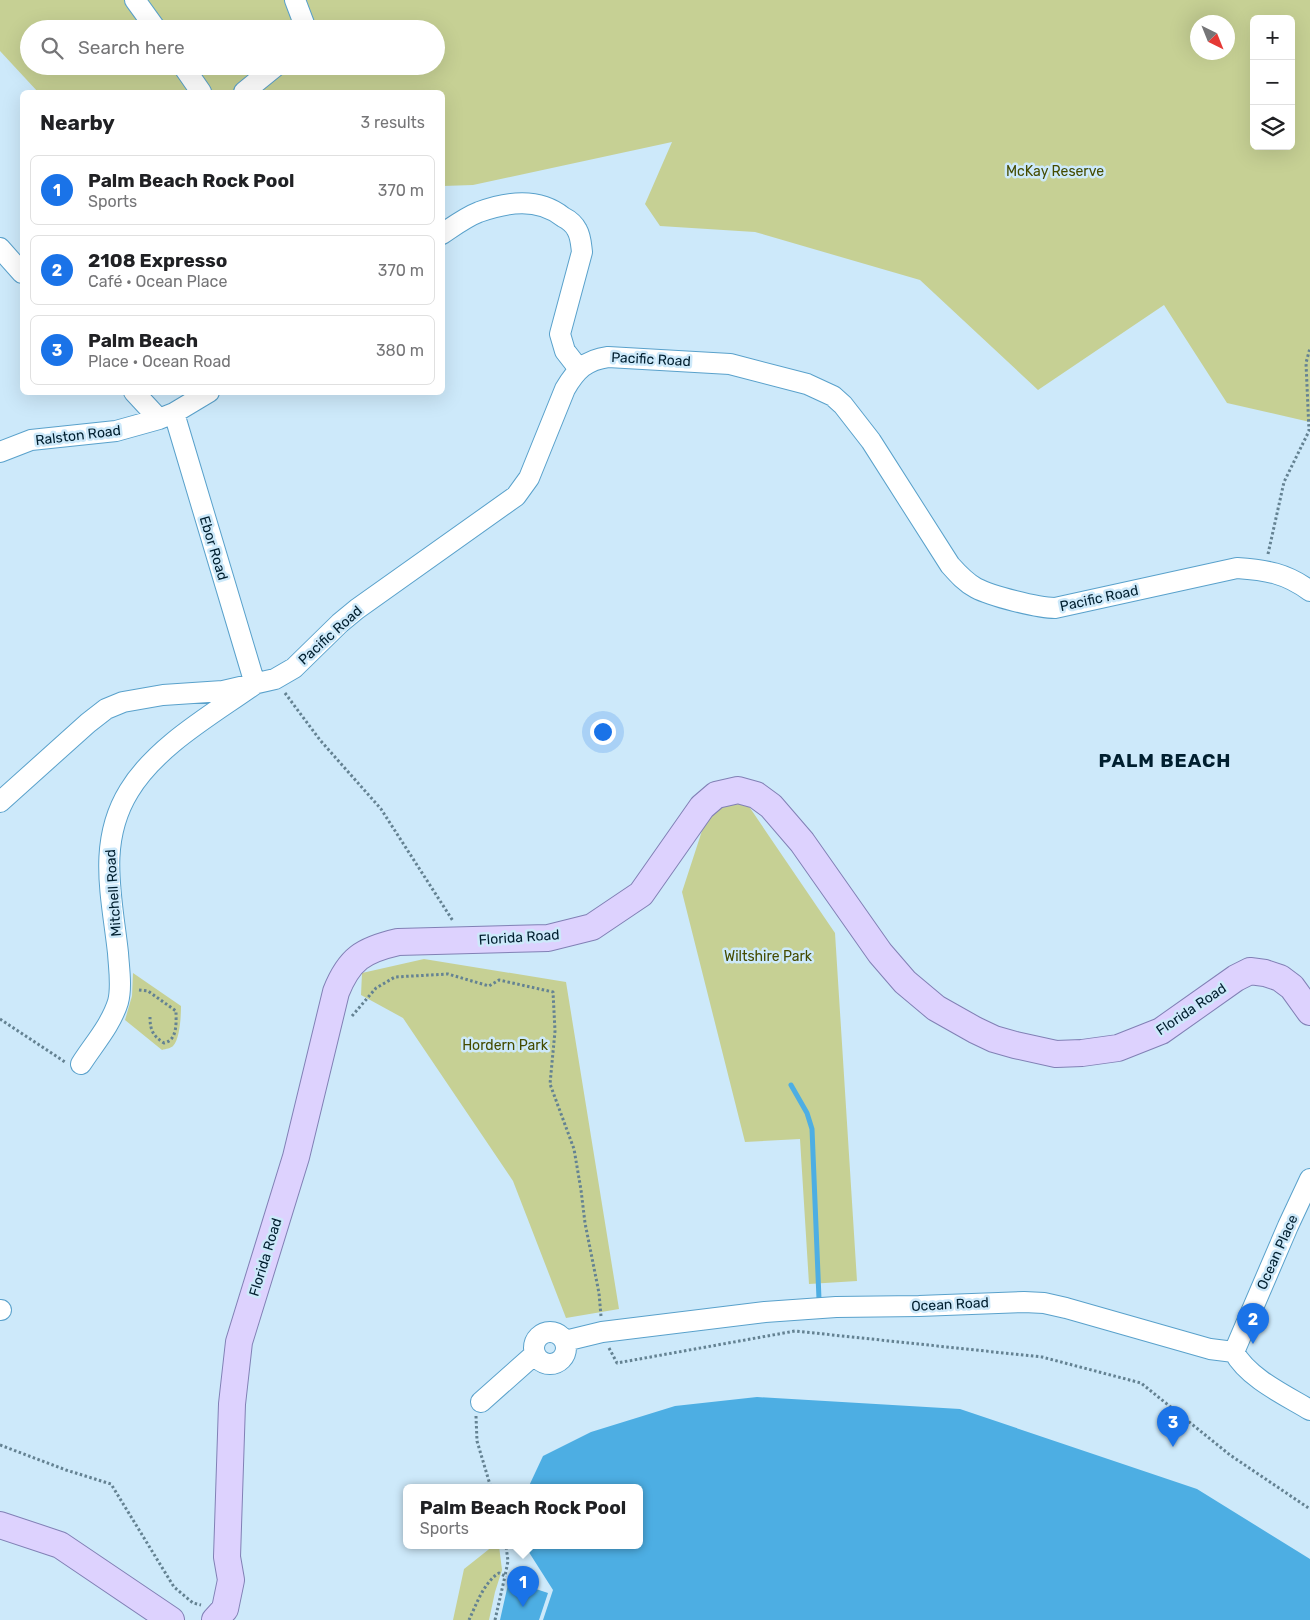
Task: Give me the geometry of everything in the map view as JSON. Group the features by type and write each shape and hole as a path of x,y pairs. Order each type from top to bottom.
{"main road":[{"name":"Florida Road","path":"220,1615 231,1580 227,1556 232,1404 239,1342 296,1157 336,992 343,974 355,960 379,946 398,942 548,938 592,927 641,894 702,808 716,795 738,790 756,795 771,806 796,834 880,953 904,982 936,1008 994,1039 1056,1054 1082,1053 1118,1048 1161,1031 1236,978 1250,971 1280,978 1292,987 1310,1012"},
{"path":"0,1525 60,1545 171,1620"}],"street":[{"path":"135,0 149,20"},
{"path":"295,0 303,20"},
{"path":"190,75 201,90"},
{"path":"246,90 265,75"},
{"path":"445,232 477,213 503,205 525,202 550,209 570,222 576,229 582,252 560,334 565,351 579,369"},
{"path":"0,248 20,271"},
{"name":"Pacific Road","path":"0,802 88,722 123,702 163,695 223,691 275,679 294,668 357,609 516,496 529,478 570,380 587,362 608,356 730,364 807,384 833,396 843,405 871,441 950,565 962,578 977,588 996,595 1036,606 1055,608 1237,568 1265,570 1296,581 1310,591"},
{"name":"Ebor Road","path":"138,395 166,416 255,684"},
{"name":"Ralston Road","path":"0,452 31,440 116,431 166,416 204,395"},
{"name":"Mitchell Road","path":"80,1064 112,1016 120,993 108,858 111,832 118,811 138,779 167,747 255,684"},
{"name":"Ocean Place","path":"1234,1352 1310,1179"},
{"name":"Ocean Road","path":"481,1402 535,1354 544,1363 556,1363 565,1354 565,1341 602,1332 766,1312 836,1307 1044,1303 1210,1349 1234,1352"},
{"path":"1234,1352 1239,1361 1248,1370 1310,1410"}],"path":[{"path":"1265,570 1284,482 1309,431 1306,363 1310,348"},
{"path":"275,679 320,740 381,809 466,940"},
{"path":"352,1016 376,988 395,977 448,974 489,986 499,980 553,992 555,1030 550,1084 574,1149 585,1223 599,1293 602,1332 617,1363 795,1331 1042,1357 1141,1383 1230,1455 1310,1509"},
{"path":"140,990 148,991 176,1010 176,1022 173,1037 170,1041 164,1042 154,1035 150,1029 150,1017"},
{"path":"0,1019 63,1061 80,1064"},
{"path":"481,1402 475,1418 477,1441 490,1484"},
{"path":"0,1444 66,1470 111,1484 174,1587 192,1603 220,1615"},
{"path":"496,1620 508,1560 506,1549"},
{"path":"469,1620 492,1580 499,1573 505,1576"}],"green space":[{"name":"McKay Reserve","path":"0,0 1310,0 1310,422 1227,403 1164,305 1038,390 920,280 755,232 660,226 645,204 672,142 473,185 445,186 445,90 36,90 22,75 445,75 445,20 20,20 20,73 0,51"},
{"name":"Wiltshire Park","path":"733,783 835,933 857,1281 809,1284 800,1139 745,1142 682,892 715,791"},
{"name":"Hordern Park","path":"424,959 566,982 619,1309 566,1318 513,1181 403,1018 361,995 362,973"},
{"path":"133,973 181,1006 179,1033 173,1046 162,1050 125,1020 132,996"},
{"path":"489,1549 499,1549 502,1570 489,1620 453,1620 464,1569"}],"water":[{"path":"757,1397 960,1409 1197,1489 1310,1559 1310,1620 543,1620 553,1590 527,1549 643,1549 643,1484 530,1484 543,1456 591,1432 675,1406"},
{"path":"509,1580 548,1593 539,1620 500,1620"}],"waterway":[{"path":"791,1085 807,1113 812,1129 819,1299"}],"place":[{"name":"2108 Expresso","path":"1253,1344"},
{"name":"Palm Beach","path":"1173,1447"},
{"name":"Palm Beach Rock Pool","path":"523,1607"}],"district":[{"name":"PALM BEACH","path":"1165,760"}]}
